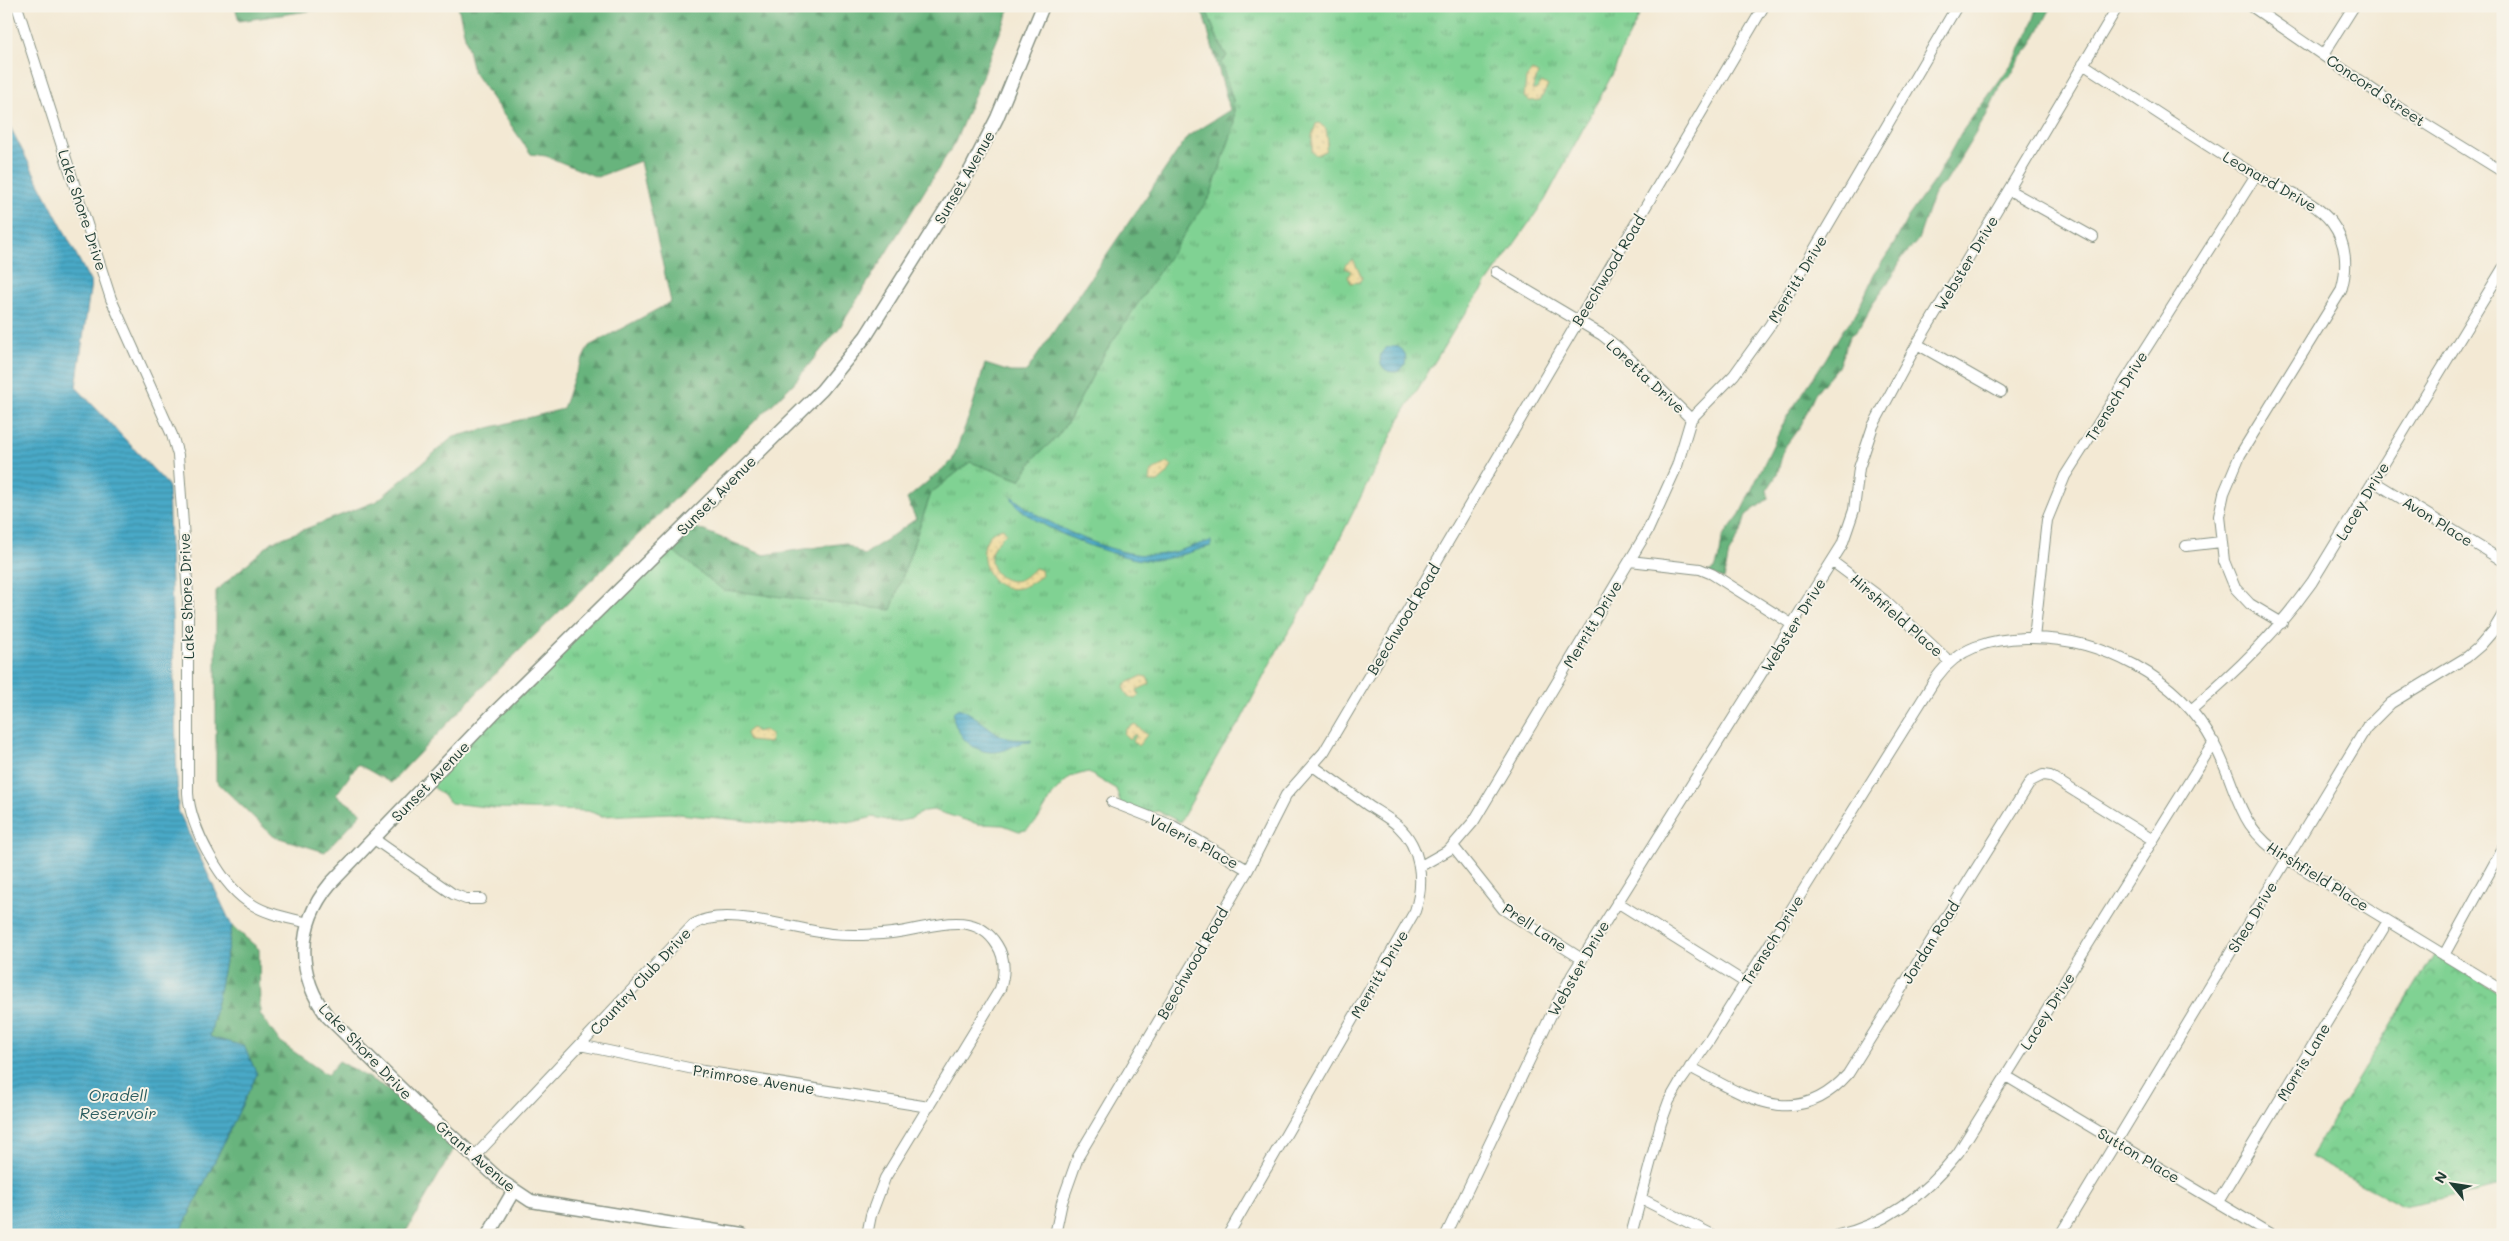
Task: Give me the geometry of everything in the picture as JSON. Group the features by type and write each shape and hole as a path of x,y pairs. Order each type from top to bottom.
{"street":[{"name":"Lake Shore Drive","path":"18,6 111,299 172,435 178,455 188,595 188,792 191,817 196,830 225,878 241,897 265,911 308,923 304,946 304,961 311,989 319,1004 328,1017 421,1108"},
{"name":"Sunset Avenue","path":"308,923 321,895 493,714 815,397 846,363 866,336 975,162 997,118 1043,6"},
{"name":"Beechwood Road","path":"1055,1235 1062,1202 1078,1157 1248,870 1286,795 1324,752 1764,6"},
{"name":"Merritt Drive","path":"1228,1235 1415,911 1421,884 1418,867 1435,859 1453,846 1474,821 1630,561 1664,499 1692,420 1734,375 1770,325 1957,6"},
{"name":"Webster Drive","path":"1446,1235 1551,1015 1582,958 1833,562 1849,528 1865,447 1873,426 1918,344 2118,6"},
{"name":"Concord Street","path":"2251,6 2398,107 2503,172"},
{"path":"2323,55 2354,6"},
{"name":"Leonard Drive","path":"2083,64 2256,175 2313,204 2324,214 2340,238 2344,251 2345,272 2341,291 2240,455 2231,473 2220,516 2224,561 2235,588 2250,604 2282,623"},
{"name":"Trensch Drive","path":"2034,638 2047,520 2056,494 2065,476 2256,175"},
{"path":"2009,190 2093,237"},
{"name":"Lacey Drive","path":"2191,710 2236,672 2282,623 2312,582 2503,268"},
{"name":"Loretta Drive","path":"1496,272 1579,320 1621,350 1692,420"},
{"path":"1918,344 2001,392"},
{"name":"Avon Place","path":"2374,481 2503,561"},
{"path":"2186,546 2221,542"},
{"path":"1630,561 1708,572 1793,625"},
{"name":"Hirshfield Place","path":"1833,562 1884,600 1950,662 1974,646 1990,641 2034,638 2066,641 2114,655 2160,682 2191,710 2214,742 2248,825 2270,849 2503,991"},
{"name":"Shea Drive","path":"2060,1235 2366,728 2391,703 2467,657 2493,631 2503,614"},
{"name":"Trensch Drive","path":"1631,1235 1669,1101 1746,983 1936,678 1950,662"},
{"name":"Lacey Drive","path":"1838,1235 1867,1226 1889,1215 1927,1188 1958,1153 2214,742"},
{"path":"1313,766 1398,826 1414,849 1418,867"},
{"name":"Jordan Road","path":"1690,1067 1753,1100 1774,1106 1803,1104 1826,1094 1839,1085 1848,1074 2031,781 2036,777 2050,776 2153,840"},
{"name":"Valerie Place","path":"1112,802 1173,826 1248,870"},
{"path":"374,839 453,894 466,899 481,899"},
{"name":"Prell Lane","path":"1453,846 1503,909 1582,958"},
{"path":"2444,955 2503,848"},
{"path":"1617,902 1746,983"},
{"name":"Country Club Drive","path":"474,1157 693,925 706,918 727,915 819,932 866,935 910,931 946,923 966,923 981,929 994,939 1003,958 1004,978 1000,989 885,1178 870,1215 867,1235"},
{"name":"Morris Lane","path":"2218,1202 2388,921"},
{"name":"Primrose Avenue","path":"580,1045 703,1072 929,1107"},
{"name":"Sutton Place","path":"2006,1076 2272,1235"},
{"name":"Grant Avenue","path":"421,1108 501,1181 531,1201 742,1235"},
{"path":"488,1235 514,1190"},
{"path":"1642,1199 1713,1235"}],"green space":[{"path":"235,6 343,6 239,21"},
{"path":"458,6 1011,6 955,142 840,327 793,384 486,683 391,783 358,764 336,795 362,813 325,852 273,836 216,781 216,591 272,542 377,501 453,437 563,409 574,377 589,346 671,302 640,161 597,177 546,156 531,154 473,71"},
{"path":"1197,6 1204,6 1227,56 1221,63 1233,100 1235,124 1210,196 1104,354 1069,420 1057,437 1036,456 1020,480 970,462 931,493 891,610 723,590 665,545 687,524 764,555 845,543 864,555 916,519 907,499 952,461 971,411 985,364 1010,372 1026,372 1188,136 1230,110 1204,17"},
{"path":"1204,6 1644,6 1613,73 1545,200 1456,327 1403,413 1313,592 1278,649 1241,720 1222,748 1180,822 1158,811 1142,814 1121,805 1116,789 1087,772 1070,777 1054,793 1037,821 1026,830 1019,831 1003,825 978,824 933,810 924,811 910,819 895,822 873,817 853,822 822,820 787,825 670,813 602,816 588,811 495,808 451,803 428,782 665,545 683,557 891,610 931,493 970,462 1020,480 1036,456 1057,437 1069,420 1104,354 1227,143 1235,124 1233,100 1221,63 1227,56"},
{"path":"2038,6 2052,6 2031,46 2020,59 2010,77 2002,82 1986,116 1946,182 1939,187 1933,196 1918,240 1900,261 1892,277 1874,301 1860,327 1849,337 1838,367 1815,394 1801,425 1784,448 1777,475 1767,490 1768,499 1746,515 1741,532 1729,553 1724,579 1708,572 1715,569 1720,554 1722,538 1740,514 1786,418 1843,330 1856,314 1875,273 1894,244 1908,217 1936,178 1961,133 2013,62 2030,31"},
{"path":"232,926 259,949 260,1014 280,1042 327,1075 339,1061 421,1108 458,1142 404,1235 179,1235 257,1074 244,1046 210,1037"},
{"path":"2435,953 2503,995 2503,1186 2403,1206 2310,1157"}],"sand":[{"path":"1532,71 1538,74 1532,90 1536,90 1542,82 1548,86 1540,100 1530,101 1524,97 1526,78"},
{"path":"1319,123 1326,129 1328,142 1325,151 1316,155 1312,152 1312,136 1316,124"},
{"path":"1353,259 1362,278 1359,282 1351,283 1348,277 1351,271 1345,268 1345,265"},
{"path":"1166,463 1172,466 1167,474 1158,482 1150,482 1151,472"},
{"path":"1003,528 1006,533 994,546 991,555 993,567 1000,577 1012,581 1021,579 1035,568 1041,570 1042,575 1024,587 1009,588 996,583 988,572 984,559 985,546 991,534"},
{"path":"1142,676 1147,677 1150,684 1137,690 1139,695 1135,699 1128,697 1124,689 1125,684"},
{"path":"1135,724 1147,735 1138,746 1133,741 1136,736 1135,734 1129,739 1124,734 1126,729"},
{"path":"752,728 757,732 764,730 771,734 770,743 749,741 746,733"}],"water":[{"name":"Oradell Reservoir","path":"6,119 91,283 76,387 168,485 178,810 232,926 210,1037 244,1046 257,1074 179,1235 6,1235"},
{"path":"1393,346 1402,350 1406,359 1402,368 1393,372 1384,368 1380,359 1384,350"},
{"path":"1011,496 1059,527 1099,545 1119,551 1155,555 1211,541 1211,546 1160,560 1130,558 1091,546 1049,528 1031,517 1018,506"},
{"path":"959,708 1001,736 1010,739 1031,740 1031,742 1021,743 1006,750 995,752 978,749 963,738 955,725 954,711"}]}
